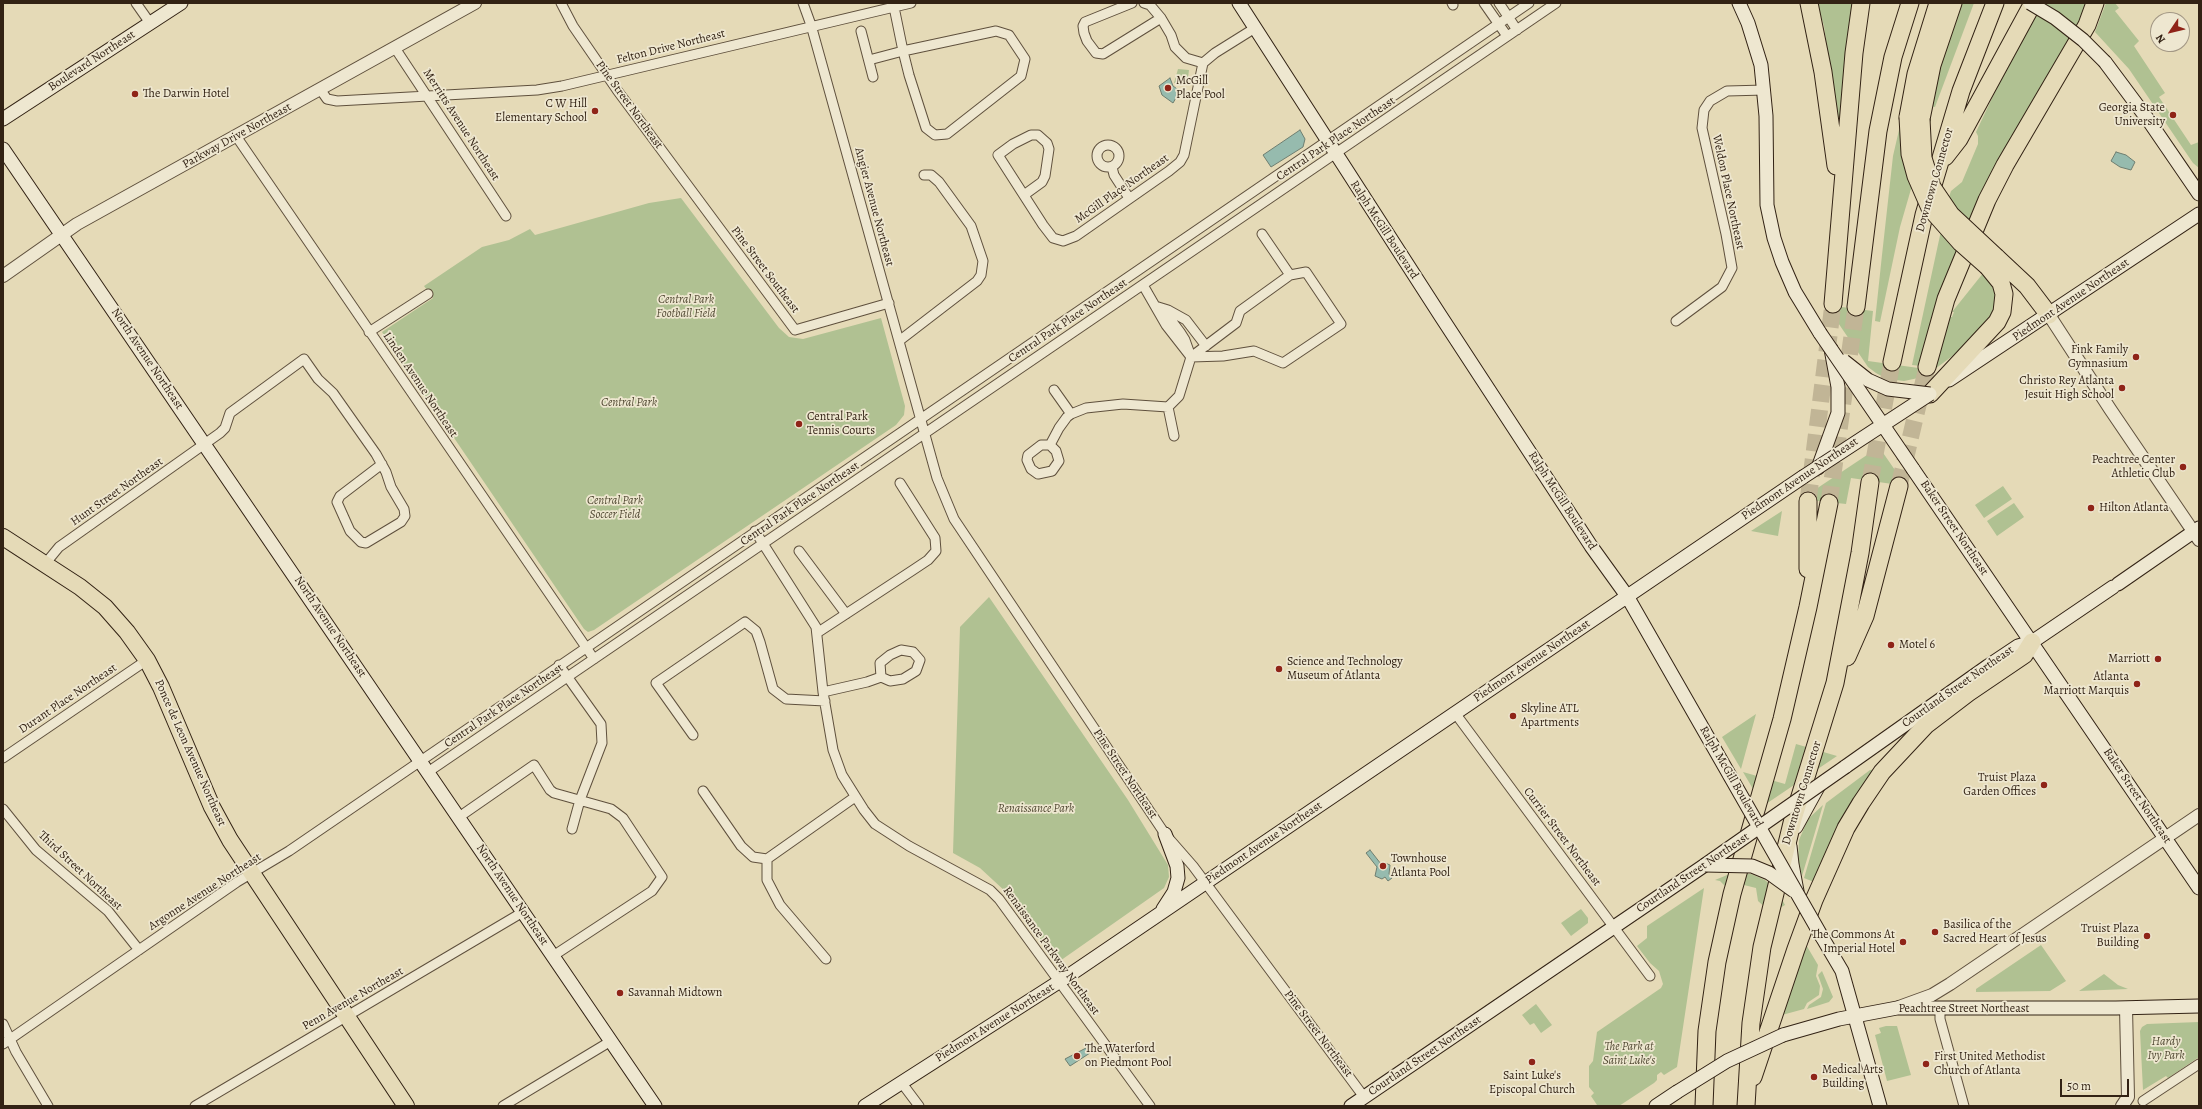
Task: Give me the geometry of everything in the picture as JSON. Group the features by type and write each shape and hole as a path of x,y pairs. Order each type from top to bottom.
{"highway":[{"path":"1802,3 1817,41"},
{"path":"1809,3 1834,143 1840,220"},
{"path":"1833,304 1854,53 1861,3"},
{"path":"1856,307 1878,131 1893,57 1910,3"},
{"path":"1938,3 1918,68 1912,161 1922,193 1930,208 1961,244 1992,262 2027,286 2049,315"},
{"path":"1915,118 1953,3"},
{"name":"Downtown Connector","path":"1892,362 1924,214 1961,91 1995,3"},
{"path":"1940,164 1959,139 2033,3"},
{"path":"1927,367 1946,298 1987,200 2005,164 2087,25 2095,3"},
{"path":"1930,394 1998,322 2002,312 2004,294 1992,262"},
{"name":"Downtown Connector","path":"1746,1102 1751,1023 1768,914 1793,819 1835,683 1860,553 1870,482"},
{"path":"1835,683 1865,616 1898,486"},
{"path":"1808,501 1808,607"},
{"path":"1704,1106 1704,1070 1707,1031 1717,962 1730,901 1782,719 1808,607 1829,504"},
{"name":"Ponce de Leon Avenue Northeast","path":"3,537 80,587 105,607 128,632 147,660 161,687 212,807 252,874 406,1106"},
{"path":"1746,1102 1796,949 1812,907 1846,828 1861,803 1882,772 1926,725 1968,693 2024,655 2032,642"},
{"path":"1697,1106 1704,1070"}],"main road":[{"name":"Boulevard Northeast","path":"3,119 181,3"},
{"name":"Ralph McGill Boulevard","path":"1239,3 1335,154 1592,546 1627,596 1842,972 1880,1106"},
{"name":"Baker Street Northeast","path":"1739,3 1756,46 1765,90 1767,205 1774,238 1782,262 1795,292 1820,333 1882,425 1913,468 2199,888"},
{"path":"2030,3 2055,18 2083,40 2105,62 2145,115 2199,194"},
{"name":"North Avenue Northeast","path":"3,149 206,444 655,1106"},
{"name":"Piedmont Avenue Northeast","path":"865,1106 1059,982 1803,477 2199,214"},
{"path":"1831,349 1852,368 1881,386 1904,392 1930,394"},
{"path":"1818,468 1834,428 1839,406 1837,379 1831,349"},
{"name":"Courtland Street Northeast","path":"1351,1106 1368,1102 1614,927 1760,828 1988,666 2018,646 2032,642 2116,585 2197,534"},
{"path":"1798,895 1792,864 1791,839 1798,822 1818,787"},
{"path":"1159,915 1174,892 1178,878 1177,866 1165,834"},
{"path":"1705,865 1744,865 1761,869 1798,895"},
{"name":"Peachtree Street Northeast","path":"1656,1106 1726,1061 1783,1035 1855,1015 1897,1008 2126,1008 2199,1006"}],"street":[{"path":"136,3 150,24"},
{"name":"Parkway Drive Northeast","path":"3,276 77,224 476,3"},
{"name":"Pine Street Northeast","path":"560,3 573,26 606,75 701,203"},
{"name":"Angier Avenue Northeast","path":"803,3 812,25 920,418"},
{"name":"Felton Drive Northeast","path":"320,89 327,99 337,102 427,95 537,90 911,3"},
{"path":"1132,3 1085,22 1083,26 1084,33 1096,54 1103,54 1161,18"},
{"path":"1144,3 1150,5 1161,18 1176,47 1186,58 1203,63 1215,53 1255,28"},
{"path":"1484,3 1507,36"},
{"path":"1499,3 1517,30"},
{"name":"Central Park Place Northeast","path":"420,761 585,646 1529,3"},
{"name":"Central Park Place Northeast","path":"428,772 1556,3"},
{"path":"869,60 903,51 996,31 1009,36 1025,59 1022,76 947,134 935,135 926,128 903,51 894,7"},
{"path":"861,31 873,77"},
{"name":"Merritts Avenue Northeast","path":"395,48 506,216"},
{"name":"McGill Place Northeast","path":"1024,195 1042,182 1046,176 1049,148 1043,138 1038,135 1031,135 998,155 1024,195 1053,238 1063,240 1076,236 1169,171 1180,162 1184,155 1203,63"},
{"name":"Weldon Place Northeast","path":"1676,321 1722,287 1732,268 1726,234 1702,128 1704,110 1710,101 1727,91 1765,90"},
{"name":"Linden Avenue Northeast","path":"236,136 585,646"},
{"path":"1112,167 1114,175 1129,198"},
{"path":"899,341 977,280 981,275 983,261 971,226 939,182 931,175 924,175"},
{"name":"Pine Street Southeast","path":"701,203 795,330 889,303"},
{"path":"1262,234 1290,275"},
{"path":"1050,445 1067,417 1086,408 1123,404 1168,407 1179,396 1191,357 1236,323 1240,312 1290,275 1306,272 1341,324 1283,363 1254,351 1223,356 1191,357"},
{"path":"1143,285 1157,309 1177,335 1191,357"},
{"path":"369,332 428,294"},
{"path":"1157,309 1168,310 1186,320 1206,346"},
{"path":"2049,315 2110,409 2197,534"},
{"path":"1177,335 1190,325"},
{"name":"Hunt Street Northeast","path":"45,564 59,547 206,444 225,428 230,413 304,359 318,379 333,392 382,464"},
{"path":"1054,390 1071,414"},
{"path":"1168,407 1174,436"},
{"name":"Pine Street Northeast","path":"920,418 937,478 954,519 1165,834 1206,883 1368,1102"},
{"path":"382,464 391,488 404,509 405,516 395,526 366,543 361,542 350,531 338,508 337,502 343,494 382,464"},
{"path":"817,633 918,567 936,551 935,538 900,483"},
{"name":"Renaissance Parkway Northeast","path":"755,531 796,592 816,627 823,692 833,750 842,775 855,797 879,826 909,846 989,888 999,899 1150,1106"},
{"path":"799,551 846,614"},
{"path":"693,735 656,683 745,622 756,631 773,690 786,699 825,701"},
{"path":"585,646 594,659"},
{"name":"Durant Place Northeast","path":"3,758 147,660"},
{"path":"559,665 567,678 590,705 601,724 602,743 580,800 572,829"},
{"path":"823,692 867,682 881,677"},
{"name":"Currier Street Northeast","path":"1455,713 1650,976"},
{"name":"Argonne Avenue Northeast","path":"7,1042 139,950 420,761"},
{"path":"459,817 534,764 550,790 611,809 618,813 662,877 652,891 553,956"},
{"path":"703,791 741,846 753,857 767,859 855,797"},
{"name":"Third Street Northeast","path":"3,809 45,858 108,911 139,950"},
{"path":"1897,1008 1932,995 1950,984 2199,816"},
{"path":"767,859 767,880 780,905 826,959"},
{"name":"Penn Avenue Northeast","path":"195,1106 524,912"},
{"path":"1940,1008 1940,1019 1964,1106"},
{"path":"2126,1008 2125,1102 2145,1104 2199,1064"},
{"path":"3,1024 7,1042 48,1106"},
{"path":"503,1106 611,1041"},
{"path":"901,1082 919,1106"}],"green space":[{"path":"1817,3 1853,3 1843,131 1838,131 1824,26"},
{"path":"1959,3 1974,3 1935,107 1930,106 1939,66"},
{"path":"2041,3 2087,3 1921,366 1912,365 1947,203 1951,191 1962,182 1978,144 1978,136 1976,132 2013,54"},
{"path":"2106,3 2115,3 2119,8 2115,11 2139,41 2134,46 2165,93 2159,97 2191,145 2199,142 2199,168 2193,163 2129,69 2095,32"},
{"path":"1178,69 1189,70 1187,85 1174,83"},
{"path":"1902,117 1931,120 1900,227 1880,322 1875,321 1882,255 1893,156"},
{"name":"Central Park","path":"681,198 779,328 789,337 803,339 881,318 905,406 904,415 896,425 594,630 588,632 584,629 382,332 433,298 424,286 482,247 509,240 530,229 535,235 649,203"},
{"path":"1984,272 1994,284 1998,310 1955,354 1935,369 1950,317 1952,317 1954,312 1952,312"},
{"path":"1826,305 1873,311 1868,361 1933,370 1923,377 1904,381 1887,379 1876,373 1868,367"},
{"path":"1879,447 1906,486 1851,478 1846,504 1801,499"},
{"path":"2003,486 2012,499 1984,518 1975,505"},
{"path":"2014,503 2024,517 1997,536 1987,521"},
{"path":"1782,511 1778,536 1751,531"},
{"name":"Renaissance Park","path":"989,597 1128,800 1168,865 1169,877 1164,888 1057,963 1006,892 980,868 953,853 960,627"},
{"path":"1756,714 1741,769 1722,737"},
{"path":"1796,744 1837,756 1763,806 1743,772 1785,784"},
{"path":"1878,769 1814,882 1804,878 1826,803 1870,770"},
{"path":"1823,805 1802,876 1798,859 1799,840 1808,819"},
{"path":"1732,873 1751,874 1765,880 1778,892 1785,905 1778,909 1767,909 1758,901 1756,888 1744,885 1743,889 1739,890 1726,887 1720,881 1715,880"},
{"name":"The Park at Saint Luke's","path":"1704,888 1677,1067 1664,1075 1661,1072 1657,1075 1657,1080 1654,1083 1619,1106 1596,1106 1597,1105 1591,1096 1594,1093 1589,1087 1589,1066 1593,1061 1597,1032 1661,988 1663,984 1659,971 1650,963 1637,946 1647,938 1647,926"},
{"path":"1581,909 1588,918 1588,923 1571,936 1561,923"},
{"path":"1805,943 1818,965 1816,976 1820,986 1819,995 1807,1003 1804,1009 1782,1015"},
{"path":"2041,945 2066,981 2050,991 1976,992 1976,989"},
{"path":"1822,971 1833,997 1829,1002 1807,1009 1809,1005 1821,997 1823,989 1818,975"},
{"path":"2104,974 2118,985 2128,989 2079,991"},
{"path":"1536,1004 1552,1025 1541,1033 1534,1023 1530,1025 1522,1015"},
{"name":"Hardy Ivy Park","path":"2199,1022 2199,1057 2168,1078 2166,1076 2143,1090 2140,1031 2142,1027 2147,1024"},
{"path":"1886,1026 1897,1026 1911,1075 1887,1081 1875,1035 1881,1033 1879,1028"}],"water":[{"name":"McGill Place Pool","path":"1170,78 1173,86 1180,91 1173,103 1162,95 1159,86"},
{"path":"1300,130 1305,139 1303,147 1271,167 1263,155"},
{"path":"2116,152 2126,155 2135,162 2131,170 2120,167 2111,161"},
{"name":"Townhouse Atlanta Pool","path":"1370,850 1381,864 1385,863 1390,865 1389,874 1392,878 1388,881 1385,877 1382,879 1375,876 1377,867 1366,853"},
{"name":"The Waterford on Piedmont Pool","path":"1086,1048 1090,1053 1070,1066 1065,1059"}],"tunnel":[{"path":"1808,501 1833,304"},
{"path":"1829,503 1856,307"},
{"path":"1870,482 1892,362"},
{"path":"1899,486 1927,367"}],"place":[{"name":"McGill Place Pool","path":"1168,88"},
{"name":"The Darwin Hotel","path":"135,94"},
{"name":"C W Hill Elementary School","path":"595,111"},
{"name":"Georgia State University","path":"2173,115"},
{"name":"Fink Family Gymnasium","path":"2136,357"},
{"name":"Christo Rey Atlanta Jesuit High School","path":"2122,388"},
{"name":"Central Park Tennis Courts","path":"799,424"},
{"name":"Peachtree Center Athletic Club","path":"2183,467"},
{"name":"Hilton Atlanta","path":"2091,508"},
{"name":"Motel 6","path":"1891,645"},
{"name":"Marriott","path":"2158,659"},
{"name":"Science and Technology Museum of Atlanta","path":"1279,669"},
{"name":"Atlanta Marriott Marquis","path":"2137,684"},
{"name":"Skyline ATL Apartments","path":"1513,716"},
{"name":"Truist Plaza Garden Offices","path":"2044,785"},
{"name":"Townhouse Atlanta Pool","path":"1383,866"},
{"name":"Basilica of the Sacred Heart of Jesus","path":"1935,932"},
{"name":"Truist Plaza Building","path":"2147,936"},
{"name":"The Commons At Imperial Hotel","path":"1903,942"},
{"name":"Savannah Midtown","path":"620,993"},
{"name":"The Waterford on Piedmont Pool","path":"1077,1056"},
{"name":"Saint Luke's Episcopal Church","path":"1532,1062"},
{"name":"First United Methodist Church of Atlanta","path":"1926,1064"},
{"name":"Medical Arts Building","path":"1814,1077"}],"park label":[{"name":"Central Park Football Field","path":"686,307"},
{"name":"Central Park Soccer Field","path":"615,508"}]}
